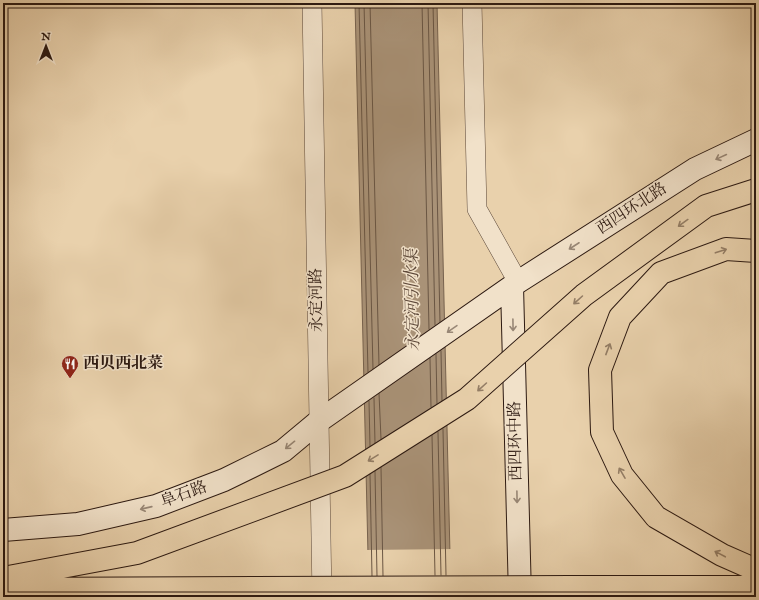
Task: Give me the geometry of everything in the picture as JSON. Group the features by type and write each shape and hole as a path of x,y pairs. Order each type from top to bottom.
{"highway":[{"path":"3,578 137,553 345,476 467,399 584,295 706,206 756,180"},
{"path":"706,206 756,190"},
{"path":"756,251 726,249 661,273 620,317 600,370 602,432 622,475 656,517 722,555 756,570"},
{"path":"3,589 756,587"}],"street":[{"name":"永定河路","path":"312,3 322,597"},
{"path":"472,3 477,209 515,284"},
{"name":"西四环北路","path":"344,405 515,284 695,169 756,140"},
{"name":"西四环中路","path":"515,284 520,597"},
{"name":"阜石路","path":"3,530 78,524 156,506 224,480 283,451 319,421 344,405"}],"water":[{"name":"永定河引水渠","path":"355,3 437,3 451,597 369,597"}],"pier":[{"path":"452,549 453,597 367,597 366,550"}],"place":[{"name":"西贝西北菜","path":"70,379"}]}
